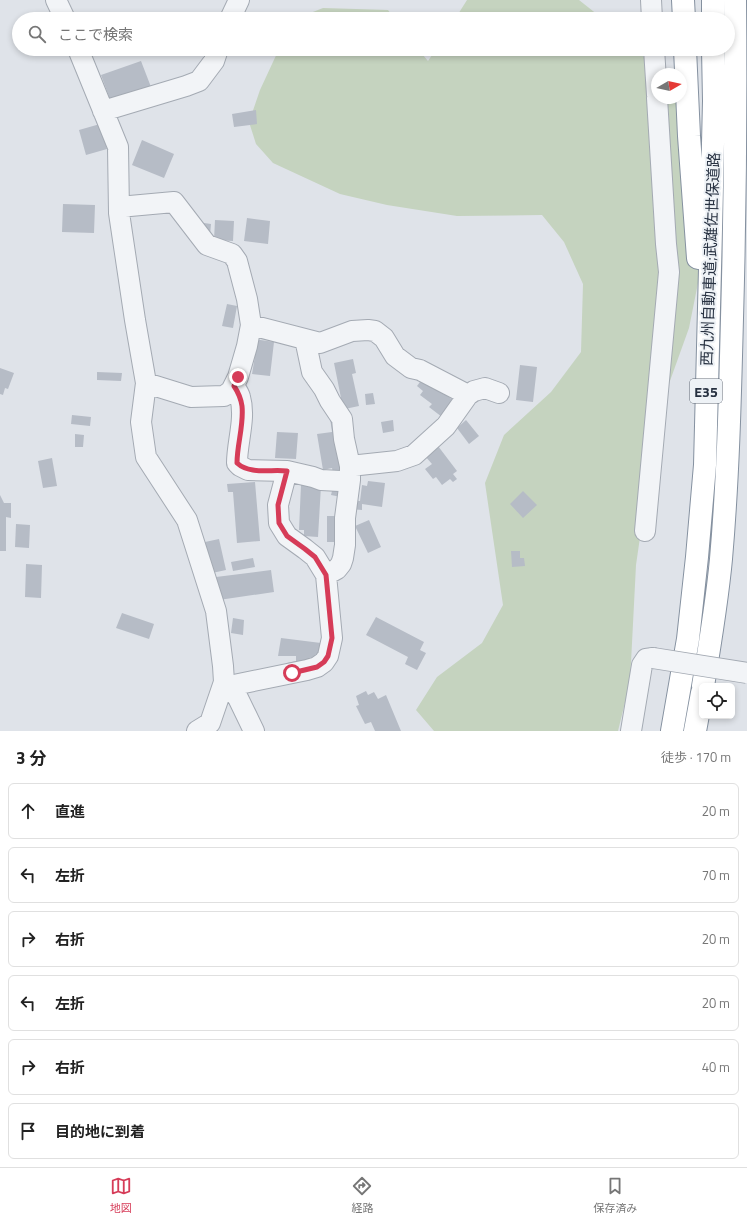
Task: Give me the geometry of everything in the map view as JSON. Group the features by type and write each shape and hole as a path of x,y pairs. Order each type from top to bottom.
{"highway":[{"path":"683,0 684,12"},
{"path":"713,0 713,12"},
{"name":"西九州自動車道;武雄佐世保道路","path":"704,683 721,560 727,468 731,364 735,118 735,0"},
{"path":"685,56 688,136 707,364"},
{"name":"西九州自動車道;武雄佐世保道路","path":"672,731 688,639 697,557 704,464 714,101 713,56"},
{"path":"731,364 746,231 747,208"},
{"path":"695,731 699,709"}],"street":[{"path":"56,0 62,12"},
{"path":"233,12 239,0"},
{"path":"651,0 652,12"},
{"path":"81,56 118,147 119,207 146,383 141,422 146,457 187,520 216,611 227,682 238,698 254,731"},
{"path":"103,111 199,81 215,56"},
{"path":"654,56 655,68"},
{"path":"645,531 669,272 657,104"},
{"path":"119,207 174,202 207,246 232,254 237,261 247,299 251,325 247,346 238,377 231,391 224,396 191,397 146,383"},
{"path":"251,325 320,343 352,331 375,331 384,338 395,356 411,368 420,370 468,395"},
{"path":"305,340 312,372 342,419 350,473 345,518 345,545 343,558 337,569 326,575"},
{"path":"234,386 240,395 242,406 242,420 237,451 237,463 240,466 248,470 287,471 321,480 340,481 350,473 414,455 446,426 468,395 474,391 485,388 499,393"},
{"path":"197,731 210,722 224,682 307,670 317,667 324,662 328,656 332,638 326,575 315,557 287,536 279,523 278,505 287,471"},
{"path":"630,731 642,664 646,659 653,658 747,673"}],"green space":[{"path":"467,0 579,0 594,12 459,12"},
{"path":"323,8 388,10 390,12 313,12"},
{"path":"276,56 424,56 428,61 431,56 643,56 654,68 651,68 651,104 681,104 716,171 703,258 689,328 666,392 651,461 636,565 630,682 618,731 434,731 416,710 437,677 482,643 503,605 485,483 504,435 551,392 581,352 583,284 564,242 542,215 457,216 387,205 340,194 273,163 256,144 249,122 260,90"}],"building":[{"path":"141,61 151,87 111,102 101,75"},
{"path":"256,110 257,124 234,127 232,114"},
{"path":"100,124 107,149 86,155 79,130"},
{"path":"142,140 174,154 164,178 132,165"},
{"path":"63,204 95,205 94,233 62,232"},
{"path":"247,218 270,221 268,244 244,241"},
{"path":"215,220 234,221 233,241 214,240"},
{"path":"204,223 211,224 210,235 203,235"},
{"path":"227,304 237,306 233,328 222,326"},
{"path":"254,339 274,342 270,376 252,374 255,356 251,356"},
{"path":"353,359 356,373 352,374 359,406 340,410 338,399 341,398 334,363"},
{"path":"520,365 537,367 533,402 516,400"},
{"path":"0,368 14,373 8,389 5,388 3,395 0,394"},
{"path":"97,372 122,373 121,381 97,380"},
{"path":"423,378 454,401 442,417 429,407 432,404 420,395 423,391 417,386"},
{"path":"373,393 375,404 366,405 365,394"},
{"path":"72,415 91,417 90,426 71,424"},
{"path":"337,417 346,471 333,473 332,468 323,470 317,434 332,432 330,418"},
{"path":"393,420 394,431 383,433 381,422"},
{"path":"466,420 479,436 469,444 457,428"},
{"path":"277,432 298,433 296,459 275,458"},
{"path":"75,434 84,435 83,447 75,447"},
{"path":"438,446 457,471 453,474 457,479 453,482 450,479 442,485 436,477 433,479 425,469 432,464 425,456"},
{"path":"52,458 57,486 43,488 38,461"},
{"path":"368,481 385,483 382,507 362,504 362,510 350,509 351,500 360,501 362,485 367,486"},
{"path":"255,482 260,541 237,543 233,492 228,492 227,484"},
{"path":"301,485 321,486 318,537 304,536 304,530 299,530"},
{"path":"333,487 342,489 341,497 331,495"},
{"path":"523,491 537,505 523,518 510,504"},
{"path":"0,495 4,503 11,503 11,518 6,517 6,551 0,551"},
{"path":"327,516 339,516 339,542 327,542"},
{"path":"369,520 381,547 368,553 355,526"},
{"path":"16,524 30,525 29,548 15,547"},
{"path":"219,539 226,570 212,573 205,542"},
{"path":"511,551 520,551 520,558 524,558 525,566 512,567"},
{"path":"253,558 255,567 233,571 231,562"},
{"path":"26,564 42,565 41,598 25,597"},
{"path":"271,570 274,592 219,600 216,577"},
{"path":"122,613 154,624 149,639 116,628"},
{"path":"376,617 424,642 420,650 426,653 417,670 405,664 408,657 366,635"},
{"path":"233,618 244,620 243,635 231,633"},
{"path":"281,638 321,643 320,656 314,656 314,660 288,667 287,663 296,661 296,656 278,656"},
{"path":"366,691 368,695 374,692 378,699 386,695 401,731 375,731 371,722 365,724 356,706 359,705 356,696"}],"route":[{"path":"238,377 234,386 240,395 242,420 237,451 237,463 248,470 287,471 278,505 279,523 287,536 315,557 326,575 332,638 328,656 324,662 317,667 292,673"}]}
